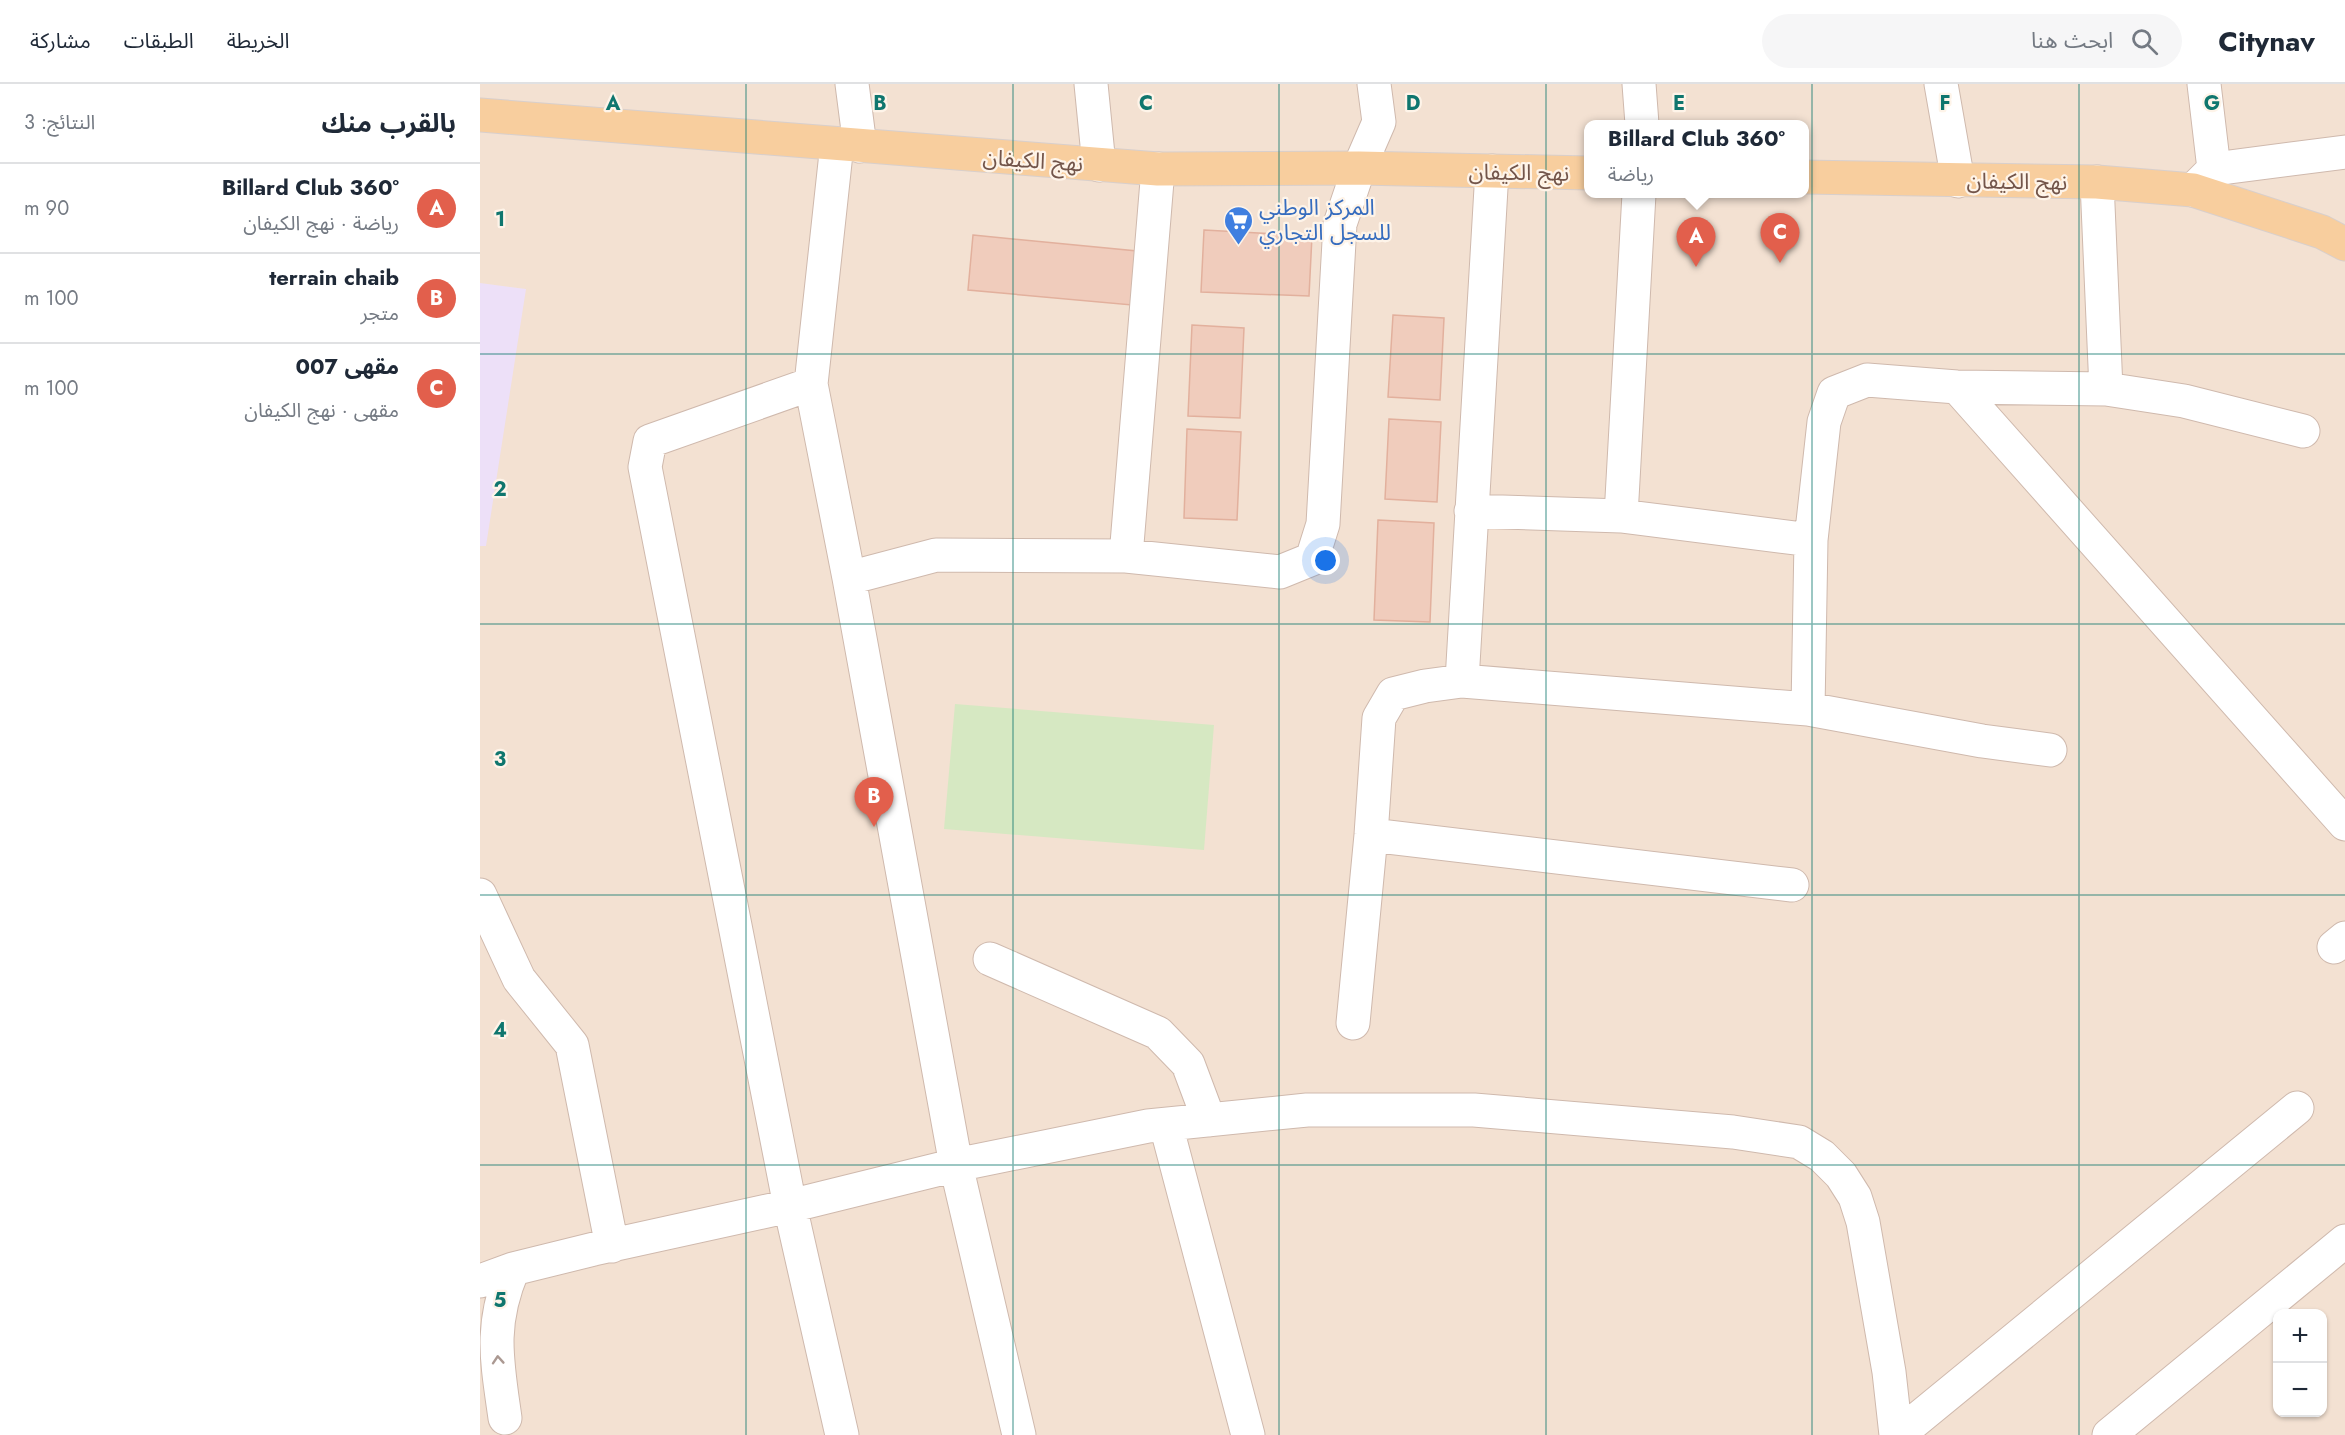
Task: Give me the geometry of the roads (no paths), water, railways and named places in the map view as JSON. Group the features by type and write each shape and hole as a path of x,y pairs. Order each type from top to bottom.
{"main road":[{"name":"نهج الكيفان","path":"480,115 1158,170 1359,168 1584,173"},
{"name":"نهج الكيفان","path":"1809,177 1958,181 2204,180 2345,244"}],"street":[{"path":"852,84 848,145 811,384 849,578 956,1165 1019,1435"},
{"path":"1091,84 1099,165"},
{"path":"849,578 936,555 1126,556 1280,572 1312,559 1323,524 1340,224 1378,122 1374,84"},
{"path":"1639,84 1642,120"},
{"path":"1941,84 1958,181"},
{"path":"2204,84 2204,180 2345,152"},
{"path":"1126,556 1158,170"},
{"path":"1462,681 1492,171"},
{"path":"2097,182 2106,389"},
{"path":"1621,516 1639,198"},
{"path":"1808,709 1811,540 1824,422 1834,393 1867,380 1957,387 2106,389 2184,401 2303,431"},
{"path":"811,384 651,441 645,467 790,1206 843,1435"},
{"path":"1957,387 2345,824"},
{"path":"1471,511 1621,516 1811,540"},
{"path":"1353,1023 1371,835 1379,718 1393,694 1425,686 1462,681 1808,709 1982,741 2050,750"},
{"path":"1371,835 1792,885"},
{"path":"480,895 519,979 572,1045 612,1246"},
{"path":"990,959 1158,1033 1188,1064 1209,1120"},
{"path":"1897,1435 2296,1108"},
{"path":"480,1281 513,1269 790,1206 956,1165 1148,1126 1307,1110 1474,1110 1733,1132 1799,1142 1822,1156 1841,1175 1855,1197 1863,1222 1889,1372 1897,1435"},
{"path":"1166,1125 1248,1435"},
{"path":"2109,1435 2345,1241"},
{"path":"502,1421 497,1360 497,1320 504,1290 513,1269"},
{"path":"480,1390 502,1421"}],"place":[{"name":"المركز الوطني للسجل التجاري","path":"1238,246"},
{"name":"مقهى 007","path":"1780,263"},
{"name":"Billard Club 360°","path":"1696,267"},
{"name":"terrain chaib","path":"874,827"}]}
